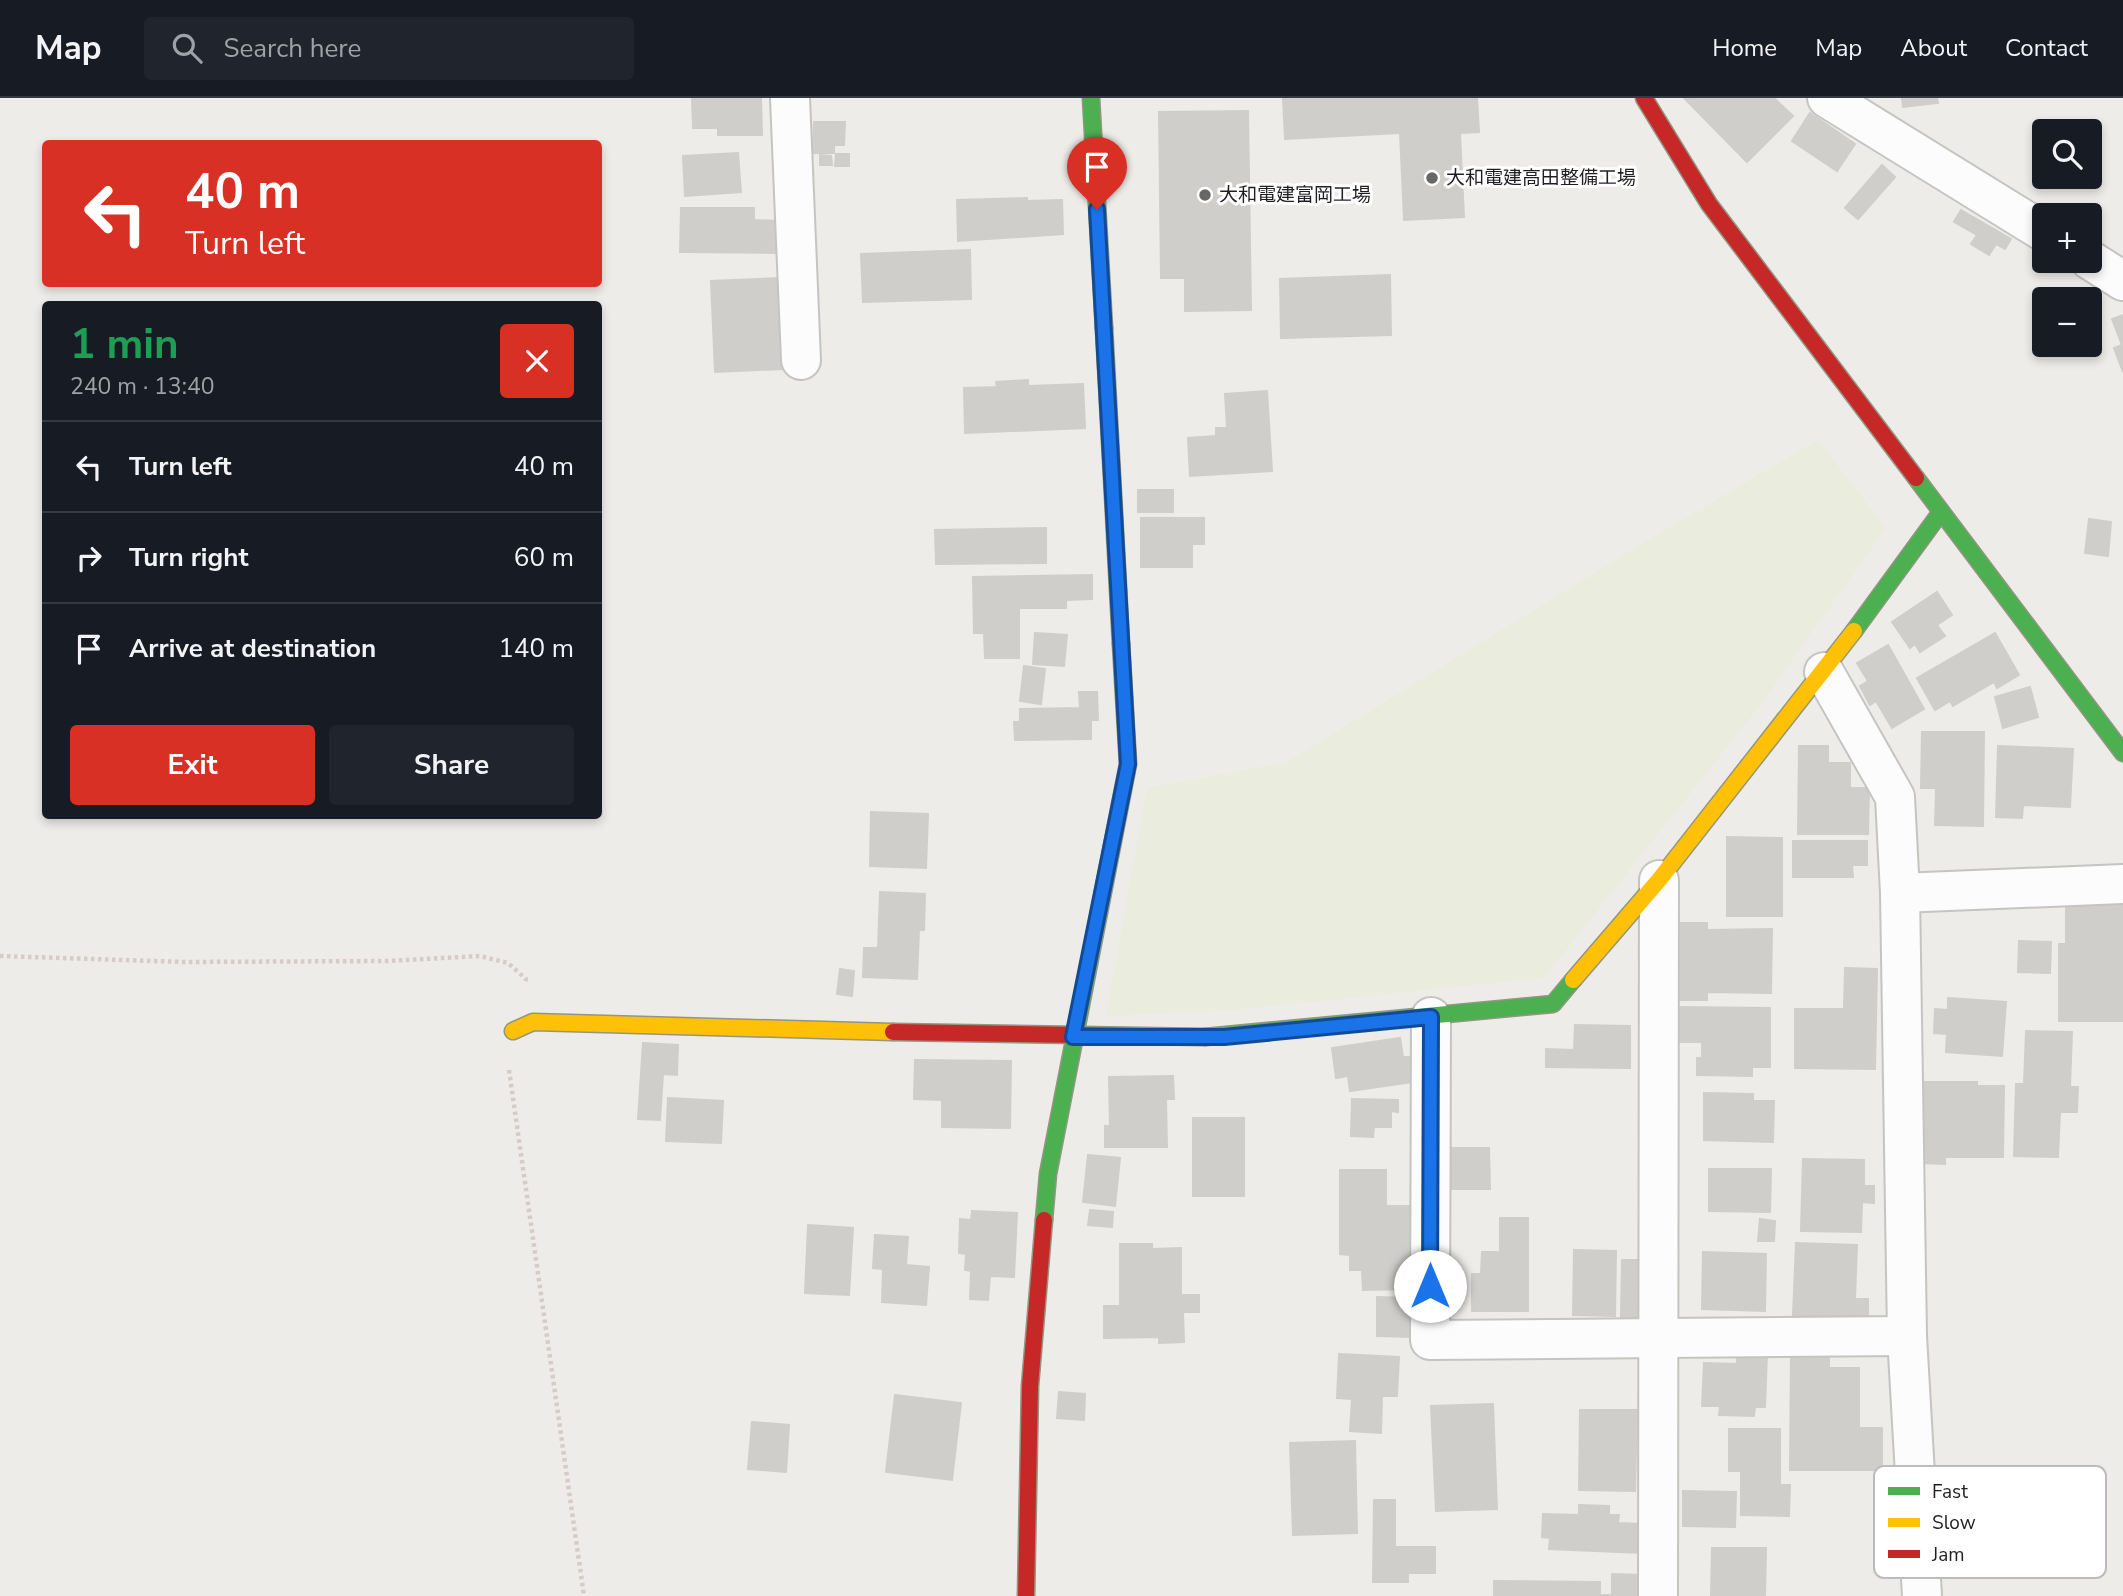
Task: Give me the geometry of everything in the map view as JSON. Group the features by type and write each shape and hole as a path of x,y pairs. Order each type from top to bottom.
{"street":[{"path":"790,98 802,360"},
{"path":"1026,1596 1030,1386 1048,1174 1128,764 1091,98"},
{"path":"1644,98 1709,204 2123,752"},
{"path":"1828,98 2032,225"},
{"path":"2102,268 2123,281"},
{"path":"513,1031 533,1022 1073,1037 1224,1037 1553,1004 1659,880 1824,673 1941,512"},
{"path":"1824,673 1895,797 1900,893 1907,1336 1914,1466"},
{"path":"1658,1596 1661,1340 1659,880"},
{"path":"1900,893 2123,884"},
{"path":"1431,1017 1430,1340 1907,1336"},
{"path":"1921,1578 1922,1596"}],"path":[{"path":"0,956 184,962 387,961 480,956 508,963 526,979 508,1058 584,1596"}],"green space":[{"path":"1818,440 1886,528 1758,708 1544,978 1233,1010 1106,1016 1147,788 1287,762 1651,538"}],"building":[{"path":"692,98 761,98 762,135 718,135 718,128 693,128"},
{"name":"大和電建高田整備工場","path":"1283,98 1477,98 1479,132 1460,133 1464,217 1404,220 1400,133 1285,139"},
{"path":"1774,98 1793,116 1747,162 1685,99"},
{"path":"1902,98 1937,98 1938,103 1903,107"},
{"name":"大和電建富岡工場","path":"1248,111 1251,310 1185,311 1185,278 1161,278 1159,112"},
{"path":"1810,113 1855,144 1837,171 1792,141"},
{"path":"814,122 845,122 844,145 834,145 834,153 813,153"},
{"path":"738,153 741,192 685,196 683,156"},
{"path":"836,154 849,154 849,166 835,166"},
{"path":"820,155 831,156 832,165 820,165"},
{"path":"1882,165 1895,177 1858,219 1845,208"},
{"path":"1027,198 1027,201 1062,200 1063,234 958,241 957,200"},
{"path":"681,208 754,208 754,220 780,221 779,253 680,252"},
{"path":"1961,210 2011,239 2005,249 1996,244 1989,255 1971,244 1977,235 1954,222"},
{"path":"970,250 971,299 863,302 861,254"},
{"path":"1390,275 1391,335 1281,338 1280,279"},
{"path":"778,278 783,369 715,372 711,281"},
{"path":"2123,315 2123,372 2114,348 2122,345 2112,319"},
{"path":"1028,380 1028,386 1083,384 1085,428 965,433 964,388 997,387 996,382"},
{"path":"1267,391 1272,471 1190,476 1188,438 1216,436 1216,428 1227,428 1225,394"},
{"path":"1138,490 1173,490 1173,512 1138,512"},
{"path":"1141,518 1204,518 1204,544 1192,544 1192,567 1141,567"},
{"path":"2089,519 2111,522 2108,556 2085,553"},
{"path":"1046,528 1046,563 936,564 935,530"},
{"path":"1092,575 1092,599 1066,600 1066,608 1019,608 1019,658 985,658 984,633 974,633 973,577"},
{"path":"1937,592 1952,615 1937,625 1945,636 1920,652 1915,644 1910,648 1892,622"},
{"path":"1035,633 1067,635 1064,666 1033,664"},
{"path":"1995,633 2019,675 1997,688 1994,682 1953,706 1950,701 1935,710 1917,678"},
{"path":"1888,645 1924,709 1892,728 1876,701 1870,705 1860,686 1868,681 1857,663"},
{"path":"1024,666 1045,669 1041,704 1020,701"},
{"path":"2030,687 2038,717 2003,728 1995,697"},
{"path":"1079,692 1097,692 1098,720 1091,720 1091,739 1015,740 1014,722 1020,722 1020,709 1080,708"},
{"path":"1922,732 1984,732 1983,826 1935,825 1936,788 1921,788"},
{"path":"1799,746 1828,746 1828,763 1850,763 1850,788 1869,788 1868,834 1798,834"},
{"path":"1998,746 2073,749 2070,807 2023,805 2022,818 1996,817"},
{"path":"871,812 928,814 926,868 870,866"},
{"path":"1727,837 1782,838 1782,916 1727,916"},
{"path":"1793,841 1867,841 1867,865 1852,865 1853,877 1793,877"},
{"path":"880,892 925,894 924,930 919,930 917,979 863,977 864,948 878,948"},
{"path":"2123,903 2123,1021 2059,1021 2059,944 2066,944 2066,904"},
{"path":"1678,923 1707,923 1707,930 1772,929 1771,993 1707,992 1707,1000 1678,1000"},
{"path":"2019,941 2051,942 2050,973 2018,972"},
{"path":"1845,968 1877,969 1875,1069 1795,1068 1795,1009 1844,1009"},
{"path":"840,969 854,971 852,996 837,994"},
{"path":"1948,998 2006,1002 2002,1056 1946,1052 1947,1034 1934,1033 1935,1009 1948,1010"},
{"path":"1679,1007 1770,1008 1770,1067 1752,1067 1752,1076 1697,1075 1697,1058 1702,1058 1702,1042 1679,1042"},
{"path":"1575,1025 1630,1026 1630,1068 1546,1067 1546,1049 1574,1050"},
{"path":"2026,1031 2072,1032 2070,1087 2078,1087 2077,1112 2060,1112 2058,1157 2014,1156 2016,1084 2024,1084"},
{"path":"1400,1038 1403,1057 1409,1057 1413,1082 1350,1091 1348,1076 1336,1078 1332,1048"},
{"path":"643,1043 678,1045 677,1075 663,1074 660,1120 638,1119"},
{"path":"915,1060 1011,1061 1010,1128 942,1127 942,1100 914,1099"},
{"path":"1173,1076 1174,1099 1166,1099 1167,1147 1105,1147 1105,1126 1110,1126 1109,1077"},
{"path":"1919,1082 1977,1082 1977,1086 2004,1086 2003,1157 1945,1157 1945,1164 1918,1163"},
{"path":"1704,1093 1753,1094 1753,1101 1774,1101 1773,1142 1704,1140"},
{"path":"668,1098 723,1101 721,1143 666,1141"},
{"path":"1352,1099 1398,1100 1398,1112 1391,1111 1391,1127 1374,1127 1373,1137 1351,1136"},
{"path":"1193,1118 1244,1118 1244,1196 1193,1196"},
{"path":"1452,1148 1489,1148 1490,1189 1452,1189"},
{"path":"1088,1155 1120,1158 1115,1206 1083,1202"},
{"path":"1803,1159 1864,1160 1864,1186 1874,1186 1874,1203 1862,1202 1861,1232 1801,1231"},
{"path":"1709,1169 1771,1169 1770,1212 1709,1211"},
{"path":"1340,1170 1386,1170 1386,1206 1411,1206 1412,1289 1363,1290 1362,1270 1350,1270 1350,1255 1340,1254"},
{"path":"1090,1210 1113,1212 1112,1227 1088,1225"},
{"path":"972,1211 1017,1213 1014,1277 990,1276 988,1300 970,1299 971,1271 965,1270 966,1254 959,1253 960,1219 971,1220"},
{"path":"1500,1218 1528,1218 1528,1311 1472,1311 1472,1274 1481,1274 1482,1252 1500,1252"},
{"path":"1760,1219 1775,1221 1774,1241 1758,1241"},
{"path":"808,1225 853,1228 849,1295 805,1293"},
{"path":"875,1235 908,1237 906,1265 929,1267 926,1305 882,1302 883,1269 873,1268"},
{"path":"1796,1243 1857,1245 1855,1299 1868,1299 1868,1318 1793,1315"},
{"path":"1120,1244 1152,1244 1152,1249 1181,1248 1181,1295 1199,1295 1199,1312 1183,1312 1184,1342 1159,1343 1159,1337 1104,1338 1104,1306 1120,1306"},
{"path":"1574,1250 1616,1251 1615,1316 1573,1315"},
{"path":"1703,1252 1766,1254 1765,1311 1702,1309"},
{"path":"1622,1260 1642,1260 1642,1318 1621,1317"},
{"path":"1377,1297 1413,1298 1413,1337 1377,1336"},
{"path":"1737,1353 1767,1354 1765,1407 1755,1407 1754,1416 1719,1415 1720,1406 1702,1406 1704,1363 1737,1364"},
{"path":"1339,1354 1399,1357 1397,1396 1382,1396 1381,1433 1350,1431 1352,1399 1337,1398"},
{"path":"1791,1354 1829,1354 1829,1368 1859,1368 1859,1428 1882,1428 1882,1466 1874,1466 1874,1470 1790,1470"},
{"path":"1059,1392 1085,1394 1084,1420 1057,1418"},
{"path":"895,1395 961,1403 952,1480 886,1472"},
{"path":"1493,1404 1497,1509 1436,1511 1431,1406"},
{"path":"1580,1410 1637,1410 1635,1491 1579,1490"},
{"path":"752,1422 789,1425 786,1472 748,1469"},
{"path":"1729,1429 1780,1429 1780,1485 1790,1485 1789,1516 1741,1515 1741,1471 1729,1471"},
{"path":"1355,1441 1357,1533 1293,1535 1290,1443"},
{"path":"1683,1491 1736,1492 1735,1527 1683,1526"},
{"path":"1374,1500 1395,1500 1395,1547 1435,1547 1435,1573 1408,1573 1408,1582 1373,1582"},
{"path":"1579,1505 1609,1506 1609,1515 1619,1515 1618,1523 1642,1524 1641,1553 1549,1549 1550,1538 1542,1537 1543,1514 1579,1515"},
{"path":"1712,1548 1766,1548 1765,1596 1711,1596"},
{"path":"1612,1574 1641,1575 1641,1596 1494,1596 1494,1581 1600,1582 1600,1595 1612,1595"}],"traffic: fast":[{"path":"1091,98 1104,328"},
{"path":"1916,478 2123,753"},
{"path":"1854,631 1941,512"},
{"path":"1044,1220 1048,1174 1128,764 1121,644"},
{"path":"1205,1037 1553,1004 1573,980"}],"traffic: slow":[{"path":"1104,328 1121,644"},
{"path":"1573,980 1659,880 1854,631"},
{"path":"513,1031 533,1022 893,1032"}],"traffic: jam":[{"path":"1644,98 1709,204 1916,478"},
{"path":"893,1032 1205,1037"},
{"path":"1026,1596 1030,1386 1044,1220"}],"place":[{"name":"大和電建高田整備工場","path":"1432,178"},
{"name":"大和電建富岡工場","path":"1205,195"}],"route":[{"path":"1097,209 1128,764 1073,1037 1224,1037 1431,1017 1430,1286"}]}
